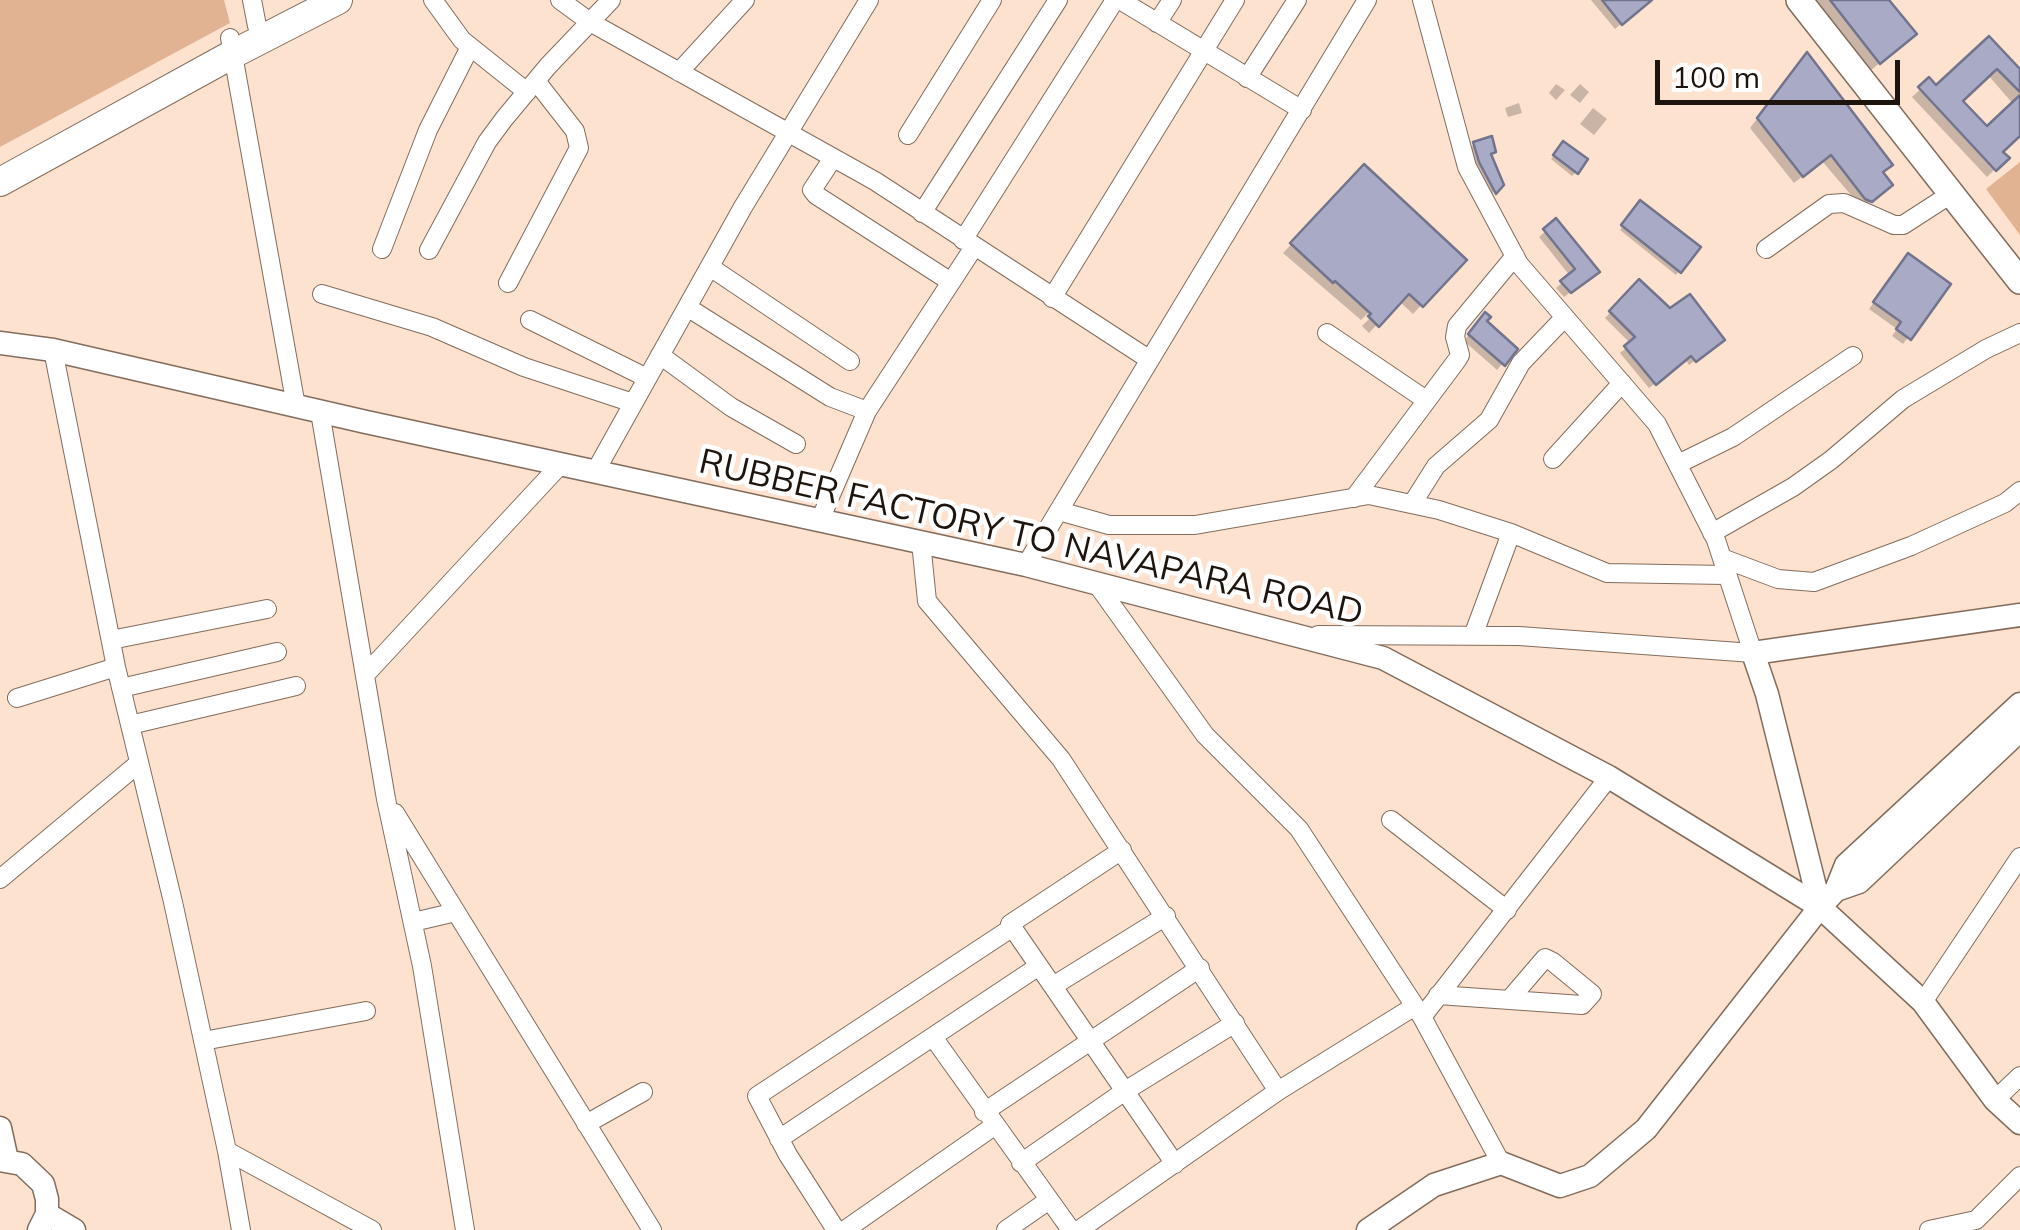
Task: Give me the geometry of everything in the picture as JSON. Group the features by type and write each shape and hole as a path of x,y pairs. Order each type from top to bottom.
{"main road":[{"path":"0,182 232,46 255,13 304,0"},
{"path":"0,162 232,46 338,0"},
{"path":"1799,0 2020,282"}],"street":[{"path":"433,0 470,47 531,86 575,131 579,148 508,283"},
{"path":"560,0 590,22 832,158 1150,360"},
{"path":"429,250 488,142 531,86 611,0"},
{"path":"678,72 745,0"},
{"path":"595,472 710,267 869,0"},
{"path":"908,135 992,0"},
{"path":"922,213 1058,0"},
{"path":"820,520 867,411 951,282 968,244 1117,0 1302,110"},
{"path":"1157,23 1172,0"},
{"path":"1052,298 1235,0"},
{"path":"1247,78 1296,0"},
{"path":"1026,564 1367,0"},
{"path":"1422,0 1467,167 1515,256 1657,424 1712,532 1828,899"},
{"path":"232,46 296,406"},
{"path":"382,249 428,130 470,47"},
{"path":"832,158 812,190 816,195 951,282"},
{"path":"1766,249 1829,204 1844,203 1903,225 1951,194"},
{"path":"1354,498 1460,355 1455,337 1457,326 1515,256"},
{"path":"710,267 850,361"},
{"path":"322,294 432,327 548,376 633,403"},
{"path":"687,307 830,397 867,411"},
{"path":"1412,504 1436,466 1489,420 1521,363 1565,317"},
{"path":"530,320 648,378"},
{"path":"1328,333 1426,400"},
{"path":"1712,532 1793,487 1903,398 2020,333"},
{"name":"RUBBER FACTORY TO NAVAPARA ROAD","path":"0,343 52,350 320,412 1026,564 1383,658 1828,899 1923,1002 1995,1100 2020,1123"},
{"path":"52,350 116,667 227,1152 241,1230"},
{"path":"660,356 731,407 796,444"},
{"path":"1678,464 1733,437 1853,356"},
{"path":"1553,459 1622,383"},
{"path":"320,412 465,1230"},
{"path":"365,675 561,464"},
{"path":"1059,511 1109,525 1195,526 1368,495 1511,533 1607,573 1724,566 1778,579 1814,582 1910,546 2005,504 2020,491"},
{"path":"1473,636 1511,533"},
{"path":"922,542 926,600 1061,759 1278,1091"},
{"path":"1096,583 1205,735 1298,828 1418,1011 1501,1163"},
{"path":"111,640 267,609"},
{"path":"1297,635 1519,636 1753,653 2020,615"},
{"path":"121,688 278,652"},
{"path":"17,698 116,667"},
{"path":"130,725 296,686"},
{"path":"1368,1230 1434,1185 1501,1163 1560,1186 1590,1176 1646,1129 1828,899 1846,865 2020,704"},
{"path":"1828,899 1859,882 2020,730"},
{"path":"0,879 139,763"},
{"path":"1079,1230 1278,1091 1438,996 1609,777"},
{"path":"386,799 652,1230"},
{"path":"1392,820 1507,910"},
{"path":"1122,850 1010,924 1175,1164"},
{"path":"1923,1002 2020,857"},
{"path":"412,922 456,912"},
{"path":"1053,986 1166,916"},
{"path":"836,1230 757,1096 1013,928"},
{"path":"780,1139 1039,966"},
{"path":"844,1230 1091,1041 1200,968"},
{"path":"1438,996 1509,1000"},
{"path":"202,1041 366,1010"},
{"path":"1020,1163 1234,1022"},
{"path":"932,1037 1071,1230"},
{"path":"1995,1100 2020,1076"},
{"path":"586,1124 643,1092"},
{"path":"0,1128 4,1160 34,1172 47,1199 43,1222 74,1230"},
{"path":"227,1152 372,1230"},
{"path":"1929,1230 1976,1220 2020,1176"},
{"path":"1006,1230 1049,1200"}],"shaded area":[{"path":"0,0 224,0 230,23 0,147"},
{"path":"2020,162 2020,235 1986,189"}],"building":[{"path":"1602,0 1652,0 1622,25"},
{"path":"1830,0 1889,0 1917,34 1880,64"},
{"path":"1989,36 2020,69 2020,92 1997,69 1963,101 1987,126 2020,95 2020,136 2003,152 2010,158 1996,171 1918,87 1929,77 1936,85"},
{"path":"1807,52 1893,165 1883,172 1893,185 1872,202 1865,199 1831,155 1803,177 1757,118"},
{"path":"1492,136 1496,152 1491,154 1504,185 1496,194 1473,142"},
{"path":"1563,141 1588,159 1578,174 1553,155"},
{"path":"1364,164 1467,260 1423,307 1409,294 1379,327 1368,316 1371,314 1290,243"},
{"path":"1640,200 1701,247 1681,273 1621,225"},
{"path":"1556,218 1600,272 1571,293 1560,281 1575,269 1543,229"},
{"path":"1908,253 1951,284 1911,340 1896,329 1901,322 1873,302"},
{"path":"1639,279 1670,308 1690,294 1725,340 1696,362 1691,356 1656,385 1624,346 1635,337 1609,311"},
{"path":"1485,312 1491,317 1487,321 1518,349 1505,366 1468,334"}]}
